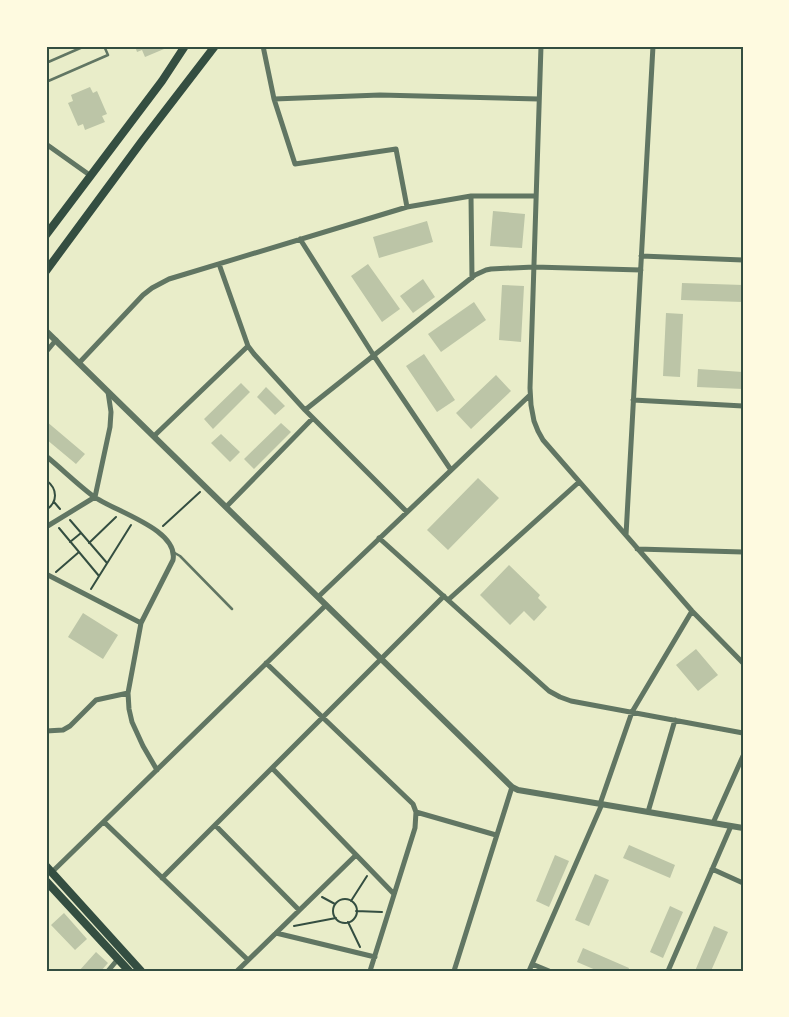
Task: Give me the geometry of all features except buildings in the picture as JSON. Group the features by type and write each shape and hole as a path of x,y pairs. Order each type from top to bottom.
{"main road":[{"path":"46,235 162,81 185,46"},
{"path":"46,271 142,141 216,46"},
{"path":"46,866 141,971"},
{"path":"46,880 130,971"}],"street":[{"path":"263,46 274,99 295,164 396,148 407,207"},
{"path":"541,46 530,395 534,421 540,435 579,482 692,611 743,663"},
{"path":"626,535 653,46"},
{"path":"274,99 380,95 539,99"},
{"path":"46,144 91,176"},
{"path":"79,363 143,295 169,279 407,207 471,196 536,196"},
{"path":"471,196 472,278"},
{"path":"300,239 374,356 452,470"},
{"path":"641,256 743,260"},
{"path":"219,264 248,346 305,410 408,512"},
{"path":"305,410 481,272 491,269 534,267 640,270"},
{"path":"46,331 512,787 518,790 743,828"},
{"path":"46,352 56,340"},
{"path":"154,436 248,346"},
{"path":"46,527 95,497 110,427 111,412 108,392"},
{"path":"318,596 530,395"},
{"path":"633,400 743,406"},
{"path":"226,507 313,418"},
{"path":"46,456 95,497 158,531 169,542 173,552 173,560 142,623 128,693 129,709 135,729 157,770"},
{"path":"162,878 381,659 446,598 579,482"},
{"path":"379,538 549,691 560,697 571,701 743,733"},
{"path":"637,549 743,552"},
{"path":"48,575 142,623"},
{"path":"52,872 326,605"},
{"path":"529,971 601,804 632,712 692,611"},
{"path":"266,663 413,804 416,812 415,828 370,971"},
{"path":"46,731 63,730 70,726 96,700 128,693"},
{"path":"648,812 675,720"},
{"path":"713,823 743,756"},
{"path":"272,768 394,894"},
{"path":"454,971 512,787"},
{"path":"416,812 496,835"},
{"path":"104,822 248,960"},
{"path":"215,825 299,910"},
{"path":"668,971 731,826"},
{"path":"237,971 356,855"},
{"path":"712,869 743,883"},
{"path":"278,931 375,957"},
{"path":"108,971 118,959"},
{"path":"532,964 549,971"}],"lane":[{"path":"46,63 85,46"},
{"path":"46,82 108,54 104,46"},
{"path":"173,552 180,556 232,609"}],"path":[{"path":"46,480 52,485 56,496 52,506 46,510"},
{"path":"158,531 205,486"},
{"path":"90,543 122,512"},
{"path":"66,515 107,563"},
{"path":"88,595 135,519"},
{"path":"54,523 100,576"},
{"path":"70,542 81,533"},
{"path":"48,575 79,552"},
{"path":"351,901 371,870"},
{"path":"317,893 335,904"},
{"path":"343,899 351,901 356,907 354,918 348,922 340,921 333,913 335,904 343,899"},
{"path":"356,911 388,912"},
{"path":"278,931 336,918"},
{"path":"348,922 364,954"}]}
